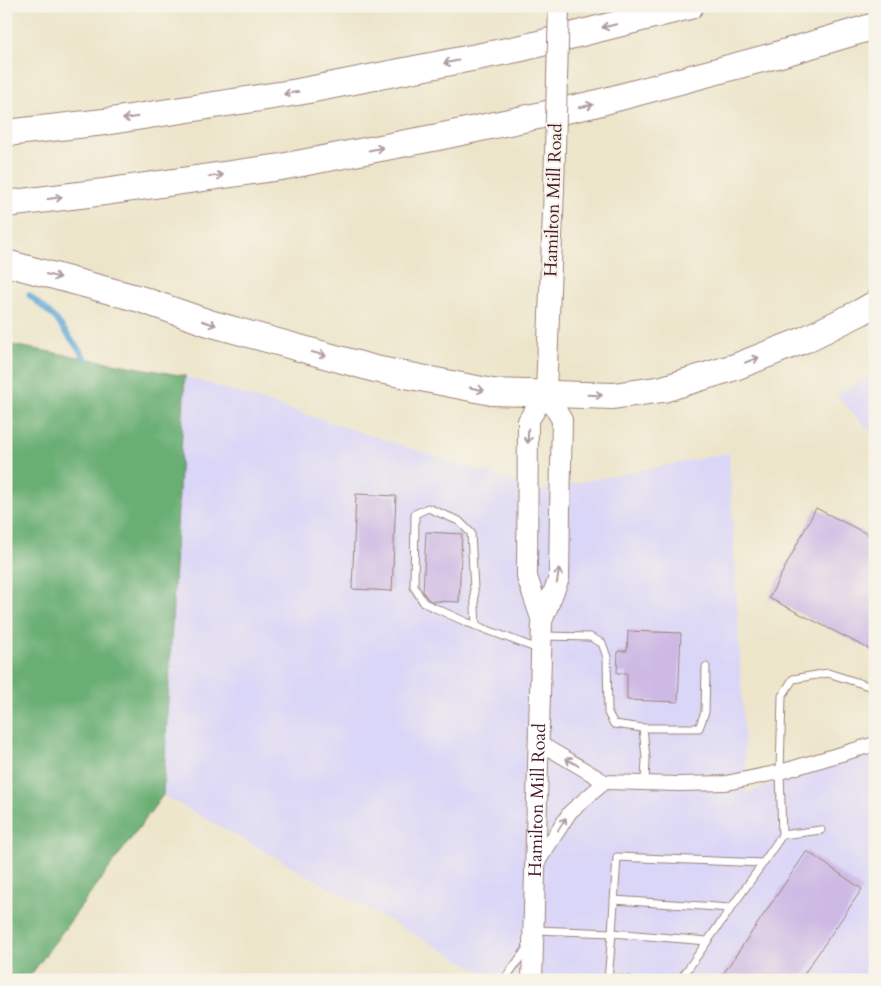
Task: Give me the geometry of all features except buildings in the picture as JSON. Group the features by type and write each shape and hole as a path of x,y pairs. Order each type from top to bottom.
{"highway":[{"path":"6,133 104,122 298,92 522,48 690,6"},
{"path":"6,204 104,192 281,166 438,137 594,104 777,55 875,26"},
{"path":"6,263 140,299 209,323 375,369 492,392 613,396 663,388 734,367 804,340 875,304"}],"main road":[{"name":"Hamilton Mill Road","path":"532,980 541,636 527,577 528,420 546,393 559,6"},
{"name":"Hamilton Mill Road","path":"541,636 559,578 562,420 546,393"}],"street":[{"path":"538,742 606,782 645,783 726,783 780,772 875,744"},
{"path":"536,866 570,812 606,782"}],"lane":[{"path":"476,626 471,533 459,521 428,508 415,514 414,587 424,603 476,626 541,636 590,637 602,643 607,657 608,712 614,724 642,728 699,728 705,712 706,667"},
{"path":"680,980 782,835 780,772 782,696 793,679 828,673 875,688"},
{"path":"642,728 646,758 645,783"},
{"path":"782,835 821,830"},
{"path":"630,980 608,979 617,857 763,863"},
{"path":"614,900 730,908"},
{"path":"504,980 533,935 612,933 707,941"},
{"path":"871,980 875,976"}],"shaded area":[{"path":"875,374 875,437 836,395"},
{"path":"185,376 541,490 729,453 747,793 875,745 875,980 496,980 163,795"}],"green space":[{"path":"6,344 185,376 163,795 27,980 6,980"}],"waterway":[{"path":"29,295 56,319 86,359"}]}
